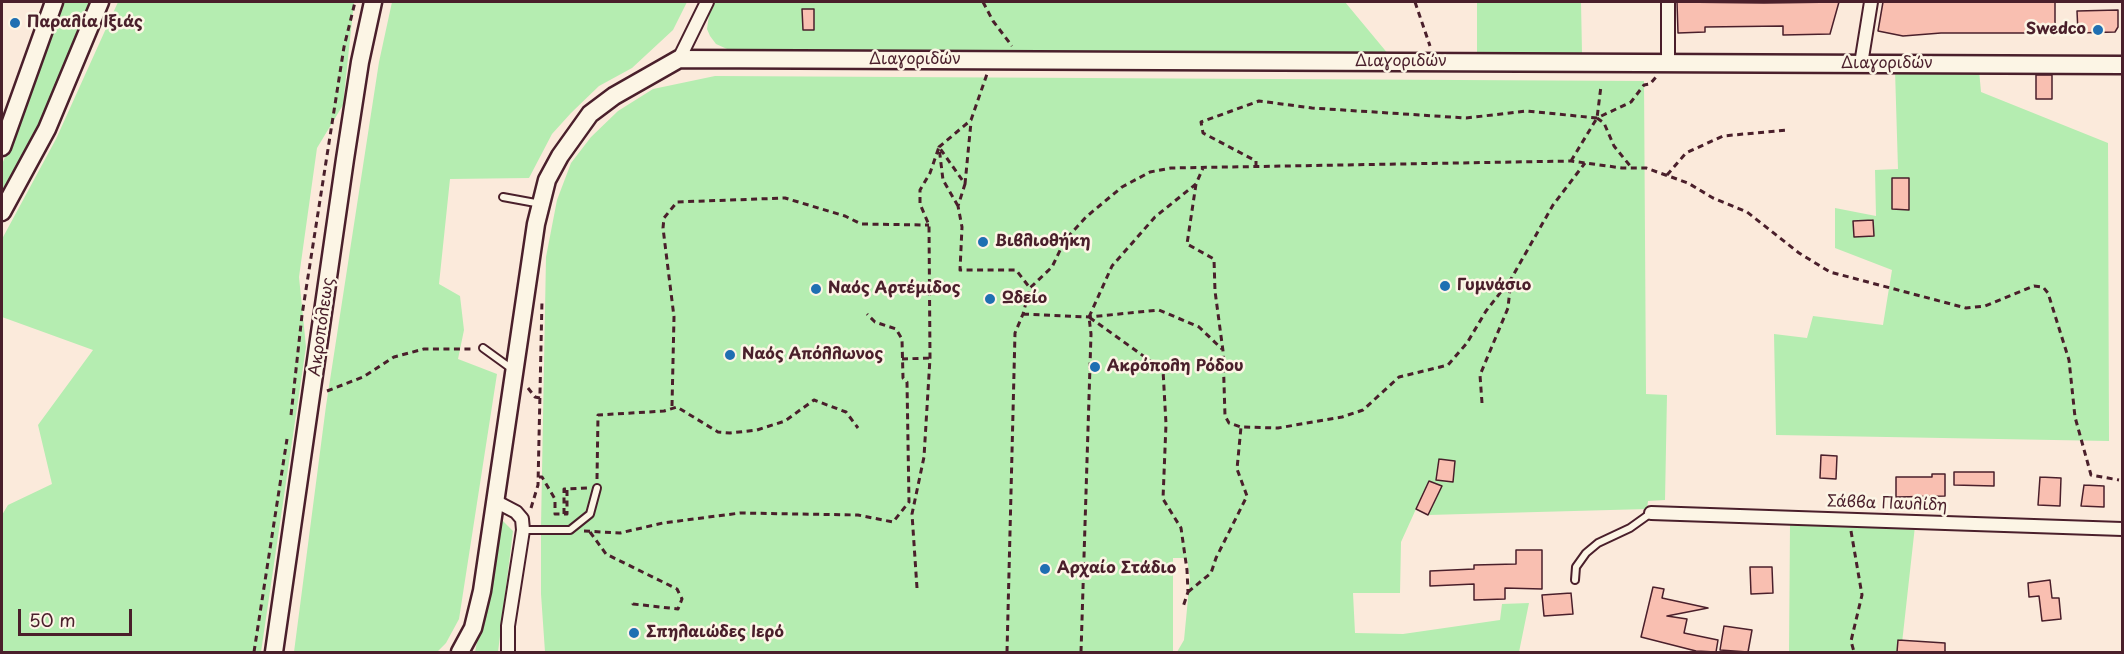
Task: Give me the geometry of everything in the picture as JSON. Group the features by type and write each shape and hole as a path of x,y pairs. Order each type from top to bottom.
{"street":[{"path":"2,147 54,2"},
{"path":"2,212 47,129 100,2"},
{"name":"Ακροπόλεως","path":"274,652 345,159 360,62 374,2"},
{"path":"460,652 473,628 482,591 513,370 547,180 560,156 590,114 629,87 679,59 707,2"},
{"path":"1668,2 1668,63"},
{"path":"1861,64 1871,2"},
{"name":"Διαγοριδών","path":"679,59 2122,65"},
{"path":"495,501 516,512 522,519 523,530 508,626 508,652"},
{"name":"Σάββα Παυλίδη","path":"1651,513 2122,529"}],"lane":[{"path":"503,197 542,204"},
{"path":"483,348 513,370"},
{"path":"523,530 570,530 590,514 597,488"},
{"path":"1575,580 1576,567 1586,553 1598,543 1630,528 1651,513"}],"path":[{"path":"290,418 320,199 344,47 355,2"},
{"path":"983,2 1020,60"},
{"path":"1415,2 1436,62"},
{"path":"1597,118 1631,102 1644,85 1650,84 1668,63"},
{"path":"958,206 964,184 971,120 987,78"},
{"path":"1571,161 1597,118 1601,86"},
{"path":"1256,166 1256,160 1203,133 1201,122 1259,101 1466,118 1527,111 1597,118 1604,123 1614,146 1632,168"},
{"path":"917,588 912,514 924,457 930,358 929,225 920,204 920,190 930,173 939,147 971,120"},
{"path":"1667,175 1686,153 1723,136 1787,130"},
{"path":"939,147 964,184"},
{"path":"939,147 943,180 958,206 962,227 960,270 1016,270 1030,288"},
{"path":"1007,652 1014,333 1023,314 1030,288 1052,267 1065,240 1086,217 1122,187 1150,172 1171,168 1571,161 1646,168 1667,175 1747,212 1799,253 1830,272 1966,308 1985,306 2034,286 2043,287 2049,293 2069,360 2075,417 2091,475 2119,480"},
{"path":"1203,168 1196,184 1187,244 1214,259 1215,291 1223,351 1225,416 1229,423 1241,427 1278,428 1342,417 1363,410 1399,377 1448,365 1467,343 1486,311 1511,279 1553,205 1585,163"},
{"path":"1081,652 1091,334 1089,317 1112,266 1155,217 1196,184"},
{"path":"672,406 674,317 663,228 664,219 677,202 785,198 845,216 861,224 929,225"},
{"path":"1482,403 1480,375 1508,308 1511,279"},
{"path":"531,509 536,497 539,477 542,292"},
{"path":"1023,314 1089,317 1159,310 1199,327 1223,351"},
{"path":"570,530 620,534 663,523 740,513 858,515 892,522 909,502 907,382 903,378 902,339 896,329 874,322 867,314"},
{"path":"1089,317 1163,370 1166,424 1163,499 1181,528 1188,592 1183,607"},
{"path":"328,391 363,377 394,357 424,349 483,348"},
{"path":"902,359 930,358"},
{"path":"529,388 535,398 540,398"},
{"path":"539,477 542,477 555,499 555,514 564,514 564,489 597,488 598,415 664,411 672,406 685,409 718,432 730,433 757,430 785,421 814,400 846,412 858,428"},
{"path":"1188,592 1211,573 1216,558 1247,496 1237,469 1241,427"},
{"path":"254,652 289,428"},
{"path":"1850,519 1862,595 1851,641 1854,652"},
{"path":"590,532 606,554 677,589 682,599 678,609 633,604 633,600"}],"green space":[{"path":"61,2 95,2 37,134 2,197 2,164 15,135"},
{"path":"118,2 354,2 343,105 317,148 299,277 306,347 261,652 2,652 2,515 8,505 52,484 38,425 93,350 2,317 2,239 56,139"},
{"path":"392,2 687,2 673,30 632,68 599,86 552,134 529,178 450,179 439,284 460,296 464,330 458,359 497,374 459,619 446,643 437,652 294,652 326,406 379,62"},
{"path":"711,2 1345,2 1389,55 736,53 716,44 710,36 707,29"},
{"path":"1477,2 1581,2 1582,53 1477,55"},
{"path":"1895,70 1979,70 1981,92 2108,143 2109,441 1776,435 1774,334 1807,338 1813,316 1883,325 1892,270 1835,248 1835,208 1876,216 1875,170 1898,169"},
{"name":"Ακρόπολη Ρόδου","path":"715,76 1644,81 1646,394 1667,395 1665,500 1648,501 1647,509 1428,515 1416,509 1401,542 1400,593 1353,593 1355,633 1403,634 1500,620 1502,604 1529,603 1519,652 1177,652 1184,640 1190,578 1187,558 1173,558 1173,652 545,652 541,594 541,526 546,257 557,200 571,163 591,137 618,111 653,89"},
{"path":"501,519 513,531 498,652 475,652"},
{"path":"1790,525 1915,526 1901,652 1789,652"}],"building":[{"path":"1677,2 1839,2 1830,34 1783,35 1783,26 1705,27 1705,32 1678,33"},
{"path":"1883,2 2055,2 2055,33 1941,33 1903,36 1878,31"},
{"path":"802,9 814,9 814,30 803,30"},
{"path":"2118,10 2118,27 2115,32 2078,33 2077,11"},
{"path":"2036,75 2052,75 2052,99 2036,99"},
{"path":"1892,178 1909,178 1909,210 1892,209"},
{"path":"1873,220 1874,236 1854,237 1853,221"},
{"path":"1821,455 1837,456 1836,479 1820,478"},
{"path":"1439,459 1455,461 1453,482 1436,480"},
{"path":"1954,472 1994,472 1994,486 1954,485"},
{"path":"1932,474 1945,474 1945,496 1896,497 1896,477 1932,477"},
{"path":"2040,477 2061,478 2060,506 2038,505"},
{"path":"1429,481 1442,486 1428,515 1416,509"},
{"path":"2084,485 2104,486 2104,507 2081,506"},
{"path":"1516,550 1542,550 1542,589 1505,588 1505,599 1474,600 1474,584 1430,586 1430,571 1474,569 1474,565 1516,564"},
{"path":"1750,567 1772,567 1773,593 1751,594"},
{"path":"2050,580 2052,598 2059,598 2061,619 2042,621 2039,596 2029,597 2028,583"},
{"path":"1653,587 1664,589 1662,598 1708,608 1667,616 1687,619 1684,633 1718,640 1716,652 1696,651 1641,637"},
{"path":"1571,593 1573,614 1544,616 1542,595"},
{"path":"1724,626 1752,630 1748,652 1720,650"},
{"path":"1898,640 1945,643 1945,652 1897,652"}],"place":[{"name":"Παραλία Ιξιάς","path":"15,23"},
{"name":"Swedco","path":"2098,30"},
{"name":"Βιβλιοθήκη","path":"983,242"},
{"name":"Γυμνάσιο","path":"1445,286"},
{"name":"Ναός Αρτέμιδος","path":"816,289"},
{"name":"Ωδείο","path":"990,299"},
{"name":"Ναός Απόλλωνος","path":"730,355"},
{"name":"Ακρόπολη Ρόδου","path":"1095,367"},
{"name":"Αρχαίο Στάδιο","path":"1045,569"},
{"name":"Σπηλαιώδες Ιερό","path":"634,633"}]}
